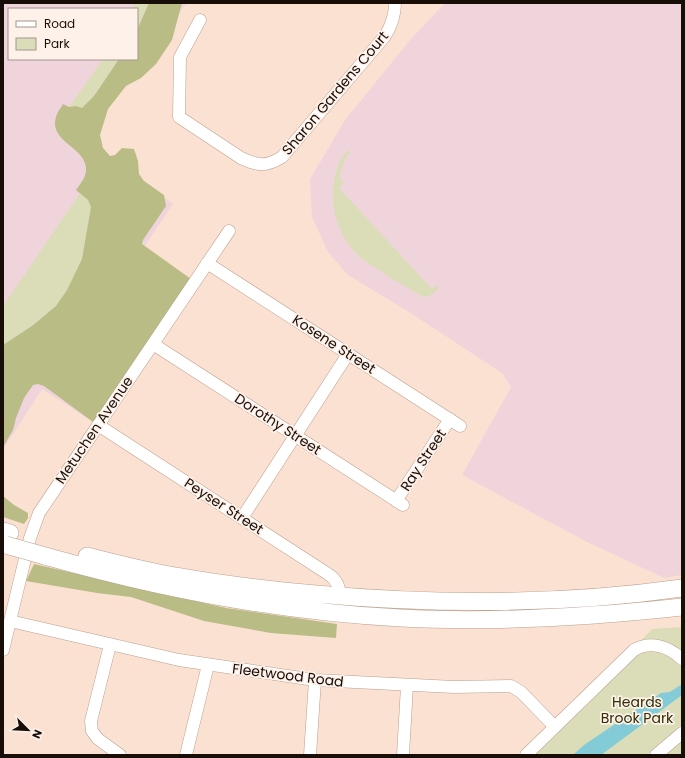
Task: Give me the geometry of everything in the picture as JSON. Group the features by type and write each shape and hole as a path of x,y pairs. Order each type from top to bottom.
{"highway":[{"path":"5,538 146,583 209,596 273,606 351,615 402,618 499,620 589,616 682,607"},
{"path":"47,551 117,563 180,577 244,587 340,596 437,601 522,601 598,598 682,588"}],"street":[{"name":"Sharon Gardens Court","path":"200,20 180,57 178,117 241,158 250,163 262,165 271,163 282,157 385,36 392,24 395,12 395,3"},
{"name":"Metuchen Avenue","path":"3,650 36,521 48,498 229,231"},
{"name":"Kosene Street","path":"207,263 455,422"},
{"name":"Dorothy Street","path":"153,344 400,503"},
{"path":"242,518 348,354"},
{"name":"Ray Street","path":"400,503 455,422"},
{"name":"Peyser Street","path":"98,425 333,577 338,584 340,596"},
{"name":"Fleetwood Road","path":"10,621 110,645 208,665 315,680 407,686 511,686 521,692 555,727"},
{"path":"110,645 91,721 92,731 98,739 120,755"},
{"path":"526,755 634,650 640,647 656,645 666,647 682,659"},
{"path":"186,755 208,665"},
{"path":"310,755 315,680"},
{"path":"403,755 407,686"},
{"path":"656,755 682,733"}],"shaded area":[{"path":"3,3 187,3 77,135 173,204 144,247 93,422 42,389 3,450"},
{"path":"445,3 682,3 682,575 664,578 585,541 462,475 511,387 502,373 409,312 348,275 328,252 312,217 310,179 345,120 410,40"}],"green space":[{"path":"134,3 149,3 138,28 138,8 132,8"},
{"path":"149,3 182,3 172,40 156,64 141,78 126,86 108,109 100,135 103,148 110,156 115,155 122,148 134,149 138,161 139,174 144,181 164,195 166,206 143,240 142,244 191,279 93,422 44,386 38,384 33,385 24,398 13,430 3,447 3,345 32,326 56,306 67,290 82,259 91,207 88,200 76,190 86,171 85,163 81,156 58,133 55,126 57,115 63,104 69,107 76,106 82,108 94,96 118,60 138,60 138,28"},
{"path":"102,60 118,60 94,96 82,109 69,107"},
{"path":"349,150 350,152 345,159 339,177 344,183 339,188 432,289 437,285 439,286 439,288 431,295 426,297 421,296 364,261 353,250 341,232 337,222 333,201 334,180 343,156"},
{"path":"80,193 88,200 91,207 82,259 67,290 56,306 32,326 3,345 3,306"},
{"path":"3,496 14,505 28,513 28,518 24,524 3,517"},
{"path":"34,564 226,608 337,624 336,638 271,633 204,621 131,597 26,581"},
{"name":"Heards Brook Park","path":"682,627 682,755 531,755 652,629"}],"water":[{"path":"682,684 682,695 601,755 573,755 584,745 661,693 670,692"}]}
